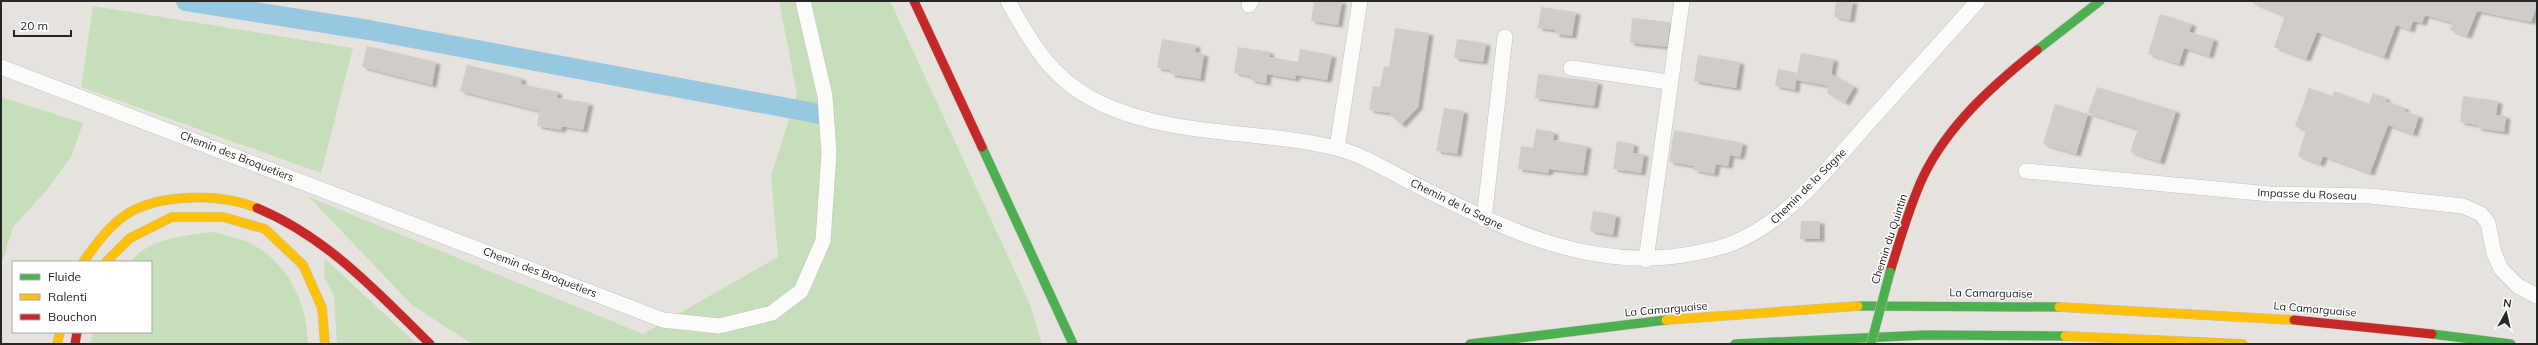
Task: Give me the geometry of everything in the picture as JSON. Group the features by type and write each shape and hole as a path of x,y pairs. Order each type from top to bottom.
{"main road":[{"path":"914,1 1073,344"},
{"name":"Chemin du Quintin","path":"1871,344 1890,272 1910,208 1931,163 1964,117 2001,80 2100,1"},
{"path":"84,261 100,240 124,216 155,204 184,198 226,198 258,207 305,230 358,274 430,344"},
{"path":"107,261 130,238 172,217 223,216 266,229 303,265 322,308 325,344"},
{"name":"La Camarguaise","path":"1470,344 1657,321 1820,308 1968,304 2171,310 2299,318 2511,344"},
{"path":"58,344 60,333"},
{"path":"75,344 77,333"},
{"path":"1735,344 1816,338 1964,334 2169,339 2243,344"}],"street":[{"name":"Chemin des Broquetiers","path":"1,67 663,320 719,326 772,313 801,291 823,241 829,153 825,96 803,1"},
{"name":"Chemin de la Sagne","path":"1008,1 1039,56 1064,81 1108,107 1159,123 1337,148 1484,219 1556,246 1617,258 1646,260 1670,258 1727,246 1768,226 1822,174 1978,1"},
{"path":"1337,148 1360,1"},
{"path":"1646,260 1669,82 1682,1"},
{"path":"1484,219 1505,38"},
{"path":"1571,68 1669,82"},
{"name":"Impasse du Roseau","path":"2026,171 2270,194 2370,196 2463,206 2481,214 2488,223 2494,253 2502,269 2518,286 2537,296"}],"green space":[{"path":"779,1 890,1 1029,302 1042,344 472,344 412,305 309,197 643,334 778,257 771,176 797,94"},
{"path":"93,6 353,48 321,173 81,87"},
{"path":"1,97 83,123 71,157 46,191 13,227 1,266"},
{"path":"215,232 238,238 264,251 275,261 285,273 299,299 307,329 308,344 90,344 93,333 152,333 152,261 131,261 147,248 158,243 181,236"},
{"path":"325,259 417,344 337,344 334,296 324,277"}],"building":[{"path":"1314,1 1342,1 1338,25 1311,21"},
{"path":"1836,1 1853,1 1850,20 1834,17"},
{"path":"2249,1 2537,1 2537,5 2531,22 2477,11 2467,36 2450,30 2453,23 2425,15 2422,23 2413,21 2410,30 2396,25 2384,57 2317,32 2306,59 2274,47 2285,16"},
{"path":"1541,7 1576,12 1572,36 1555,34 1555,30 1538,28"},
{"path":"2160,14 2192,24 2189,32 2214,39 2209,56 2184,48 2179,64 2148,54"},
{"path":"1632,18 1670,22 1667,47 1630,43"},
{"path":"1395,28 1429,33 1418,107 1401,125 1389,113 1369,110 1373,86 1380,87 1384,66 1389,67"},
{"path":"1162,39 1196,45 1195,52 1204,54 1200,79 1170,74 1170,70 1157,68"},
{"path":"1457,39 1486,43 1483,62 1454,58"},
{"path":"367,46 436,62 432,85 362,67"},
{"path":"1238,47 1270,52 1269,57 1298,62 1300,49 1332,55 1327,80 1296,75 1295,79 1267,74 1266,83 1250,80 1251,76 1234,73"},
{"path":"1801,53 1834,59 1829,86 1796,80 1795,90 1775,86 1778,69 1797,73"},
{"path":"1698,55 1740,62 1736,88 1694,81"},
{"path":"467,65 522,78 521,84 558,92 557,98 589,103 583,130 562,126 561,130 537,126 539,111 460,91"},
{"path":"1538,74 1598,82 1594,106 1535,98"},
{"path":"1831,74 1854,87 1845,103 1827,93"},
{"path":"2097,87 2176,111 2160,162 2130,152 2138,129 2088,113"},
{"path":"2309,88 2332,96 2334,91 2369,104 2373,93 2386,98 2385,101 2405,108 2404,111 2419,116 2413,134 2388,125 2370,173 2323,156 2320,164 2298,156 2306,130 2295,126"},
{"path":"2463,96 2498,101 2496,115 2506,116 2504,132 2477,128 2478,125 2460,122"},
{"path":"2055,104 2088,114 2076,154 2043,144"},
{"path":"1444,108 1464,111 1457,154 1436,151"},
{"path":"1536,129 1554,132 1553,140 1587,146 1583,173 1549,169 1548,173 1518,169 1521,146 1533,148"},
{"path":"1674,130 1743,143 1740,157 1730,155 1728,166 1716,164 1714,174 1693,170 1694,166 1669,162"},
{"path":"1617,141 1634,144 1633,153 1644,154 1641,173 1613,169"},
{"path":"1593,211 1616,215 1613,235 1590,231"},
{"path":"1801,221 1820,221 1820,239 1800,239"}],"waterway":[{"path":"186,1 369,30 820,114"}],"traffic: fast":[{"path":"2037,50 2100,1"},
{"path":"982,147 1073,344"},
{"path":"1871,344 1890,272"},
{"path":"1858,306 2059,307"},
{"path":"1470,344 1666,320"},
{"path":"2432,334 2511,344"},
{"path":"1735,344 1925,335 2065,336"}],"traffic: slow":[{"path":"84,261 112,226 124,216 138,208 154,203 171,199 208,198 242,203 257,208"},
{"path":"107,261 130,238 172,217 223,217 265,229 303,265 322,308 325,344"},
{"path":"1666,320 1858,306"},
{"path":"2059,307 2294,320"},
{"path":"57,344 60,333"},
{"path":"2065,336 2243,344"}],"traffic: jam":[{"path":"914,1 982,147"},
{"path":"1890,272 1913,200 1933,158 1958,123 1973,107 2004,77 2037,50"},
{"path":"257,208 282,220 329,250 350,267 430,344"},
{"path":"2294,320 2432,334"},
{"path":"75,344 77,333"}]}
